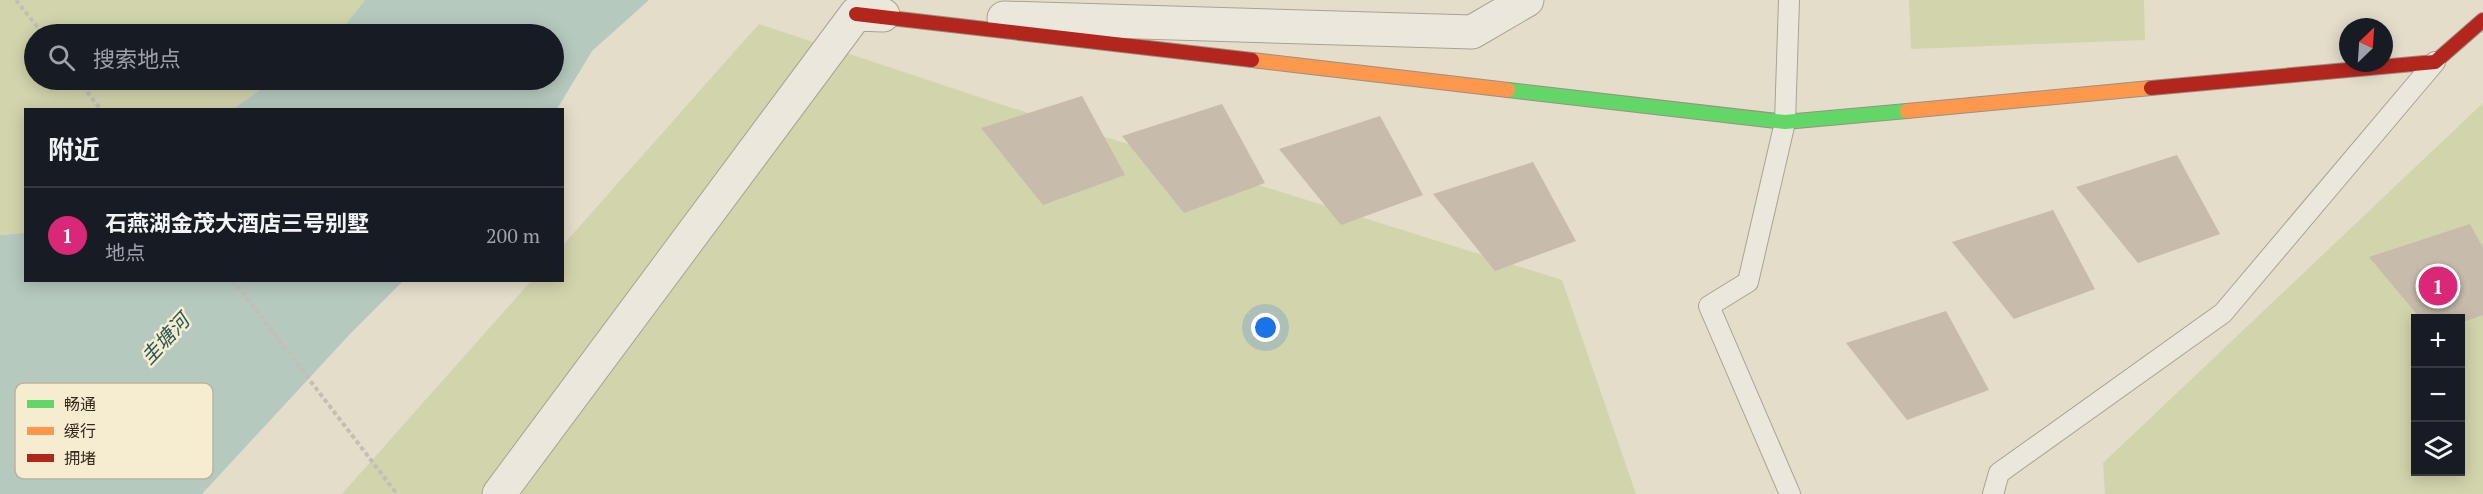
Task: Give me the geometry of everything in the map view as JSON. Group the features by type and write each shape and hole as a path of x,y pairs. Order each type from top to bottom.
{"street":[{"path":"856,14 1472,32 1527,0"},
{"path":"856,14 1785,122 2435,62 2483,20"},
{"path":"499,494 856,14"}],"lane":[{"path":"1789,0 1785,122 1748,282 1709,306 1790,494"},
{"path":"1993,494 1999,473 2223,313 2435,62"}],"path":[{"path":"16,0 35,24"},
{"path":"86,90 99,108"},
{"path":"234,282 397,494"}],"green space":[{"path":"0,0 365,0 346,24 24,24 24,90 260,90 234,108 24,108 24,233 0,235"},
{"path":"1909,0 2144,0 2145,40 1911,49"},
{"path":"759,24 1003,105 1562,280 1636,494 342,494 530,282 564,282 564,244"},
{"path":"2483,103 2483,494 2105,494 2103,463"}],"water":[{"path":"365,0 649,0 592,51 558,108 234,108 260,90 564,90 564,24 346,24"},
{"name":"圭塘河","path":"24,233 24,282 402,282 350,334 202,494 0,494 0,235"}],"building":[{"path":"1082,96 1125,175 1043,205 981,128"},
{"path":"1222,104 1265,183 1184,213 1122,136"},
{"path":"1380,116 1423,195 1341,225 1279,149"},
{"path":"2177,155 2220,234 2138,263 2076,187"},
{"path":"1533,162 1576,241 1495,271 1433,194"},
{"path":"2053,210 2095,289 2014,319 1952,242"},
{"path":"2470,224 2483,248 2483,315 2465,321 2465,314 2417,314 2369,257"},
{"path":"1946,311 1989,390 1907,420 1846,343"}],"traffic: fast":[{"path":"1508,90 1785,122 1907,111"}],"traffic: slow":[{"path":"1252,60 1508,90"},
{"path":"1907,111 2151,88"}],"traffic: jam":[{"path":"856,14 1252,60"},
{"path":"2151,88 2435,62 2483,20"}],"place":[{"name":"石燕湖金茂大酒店三号别墅","path":"2438,286"}]}
